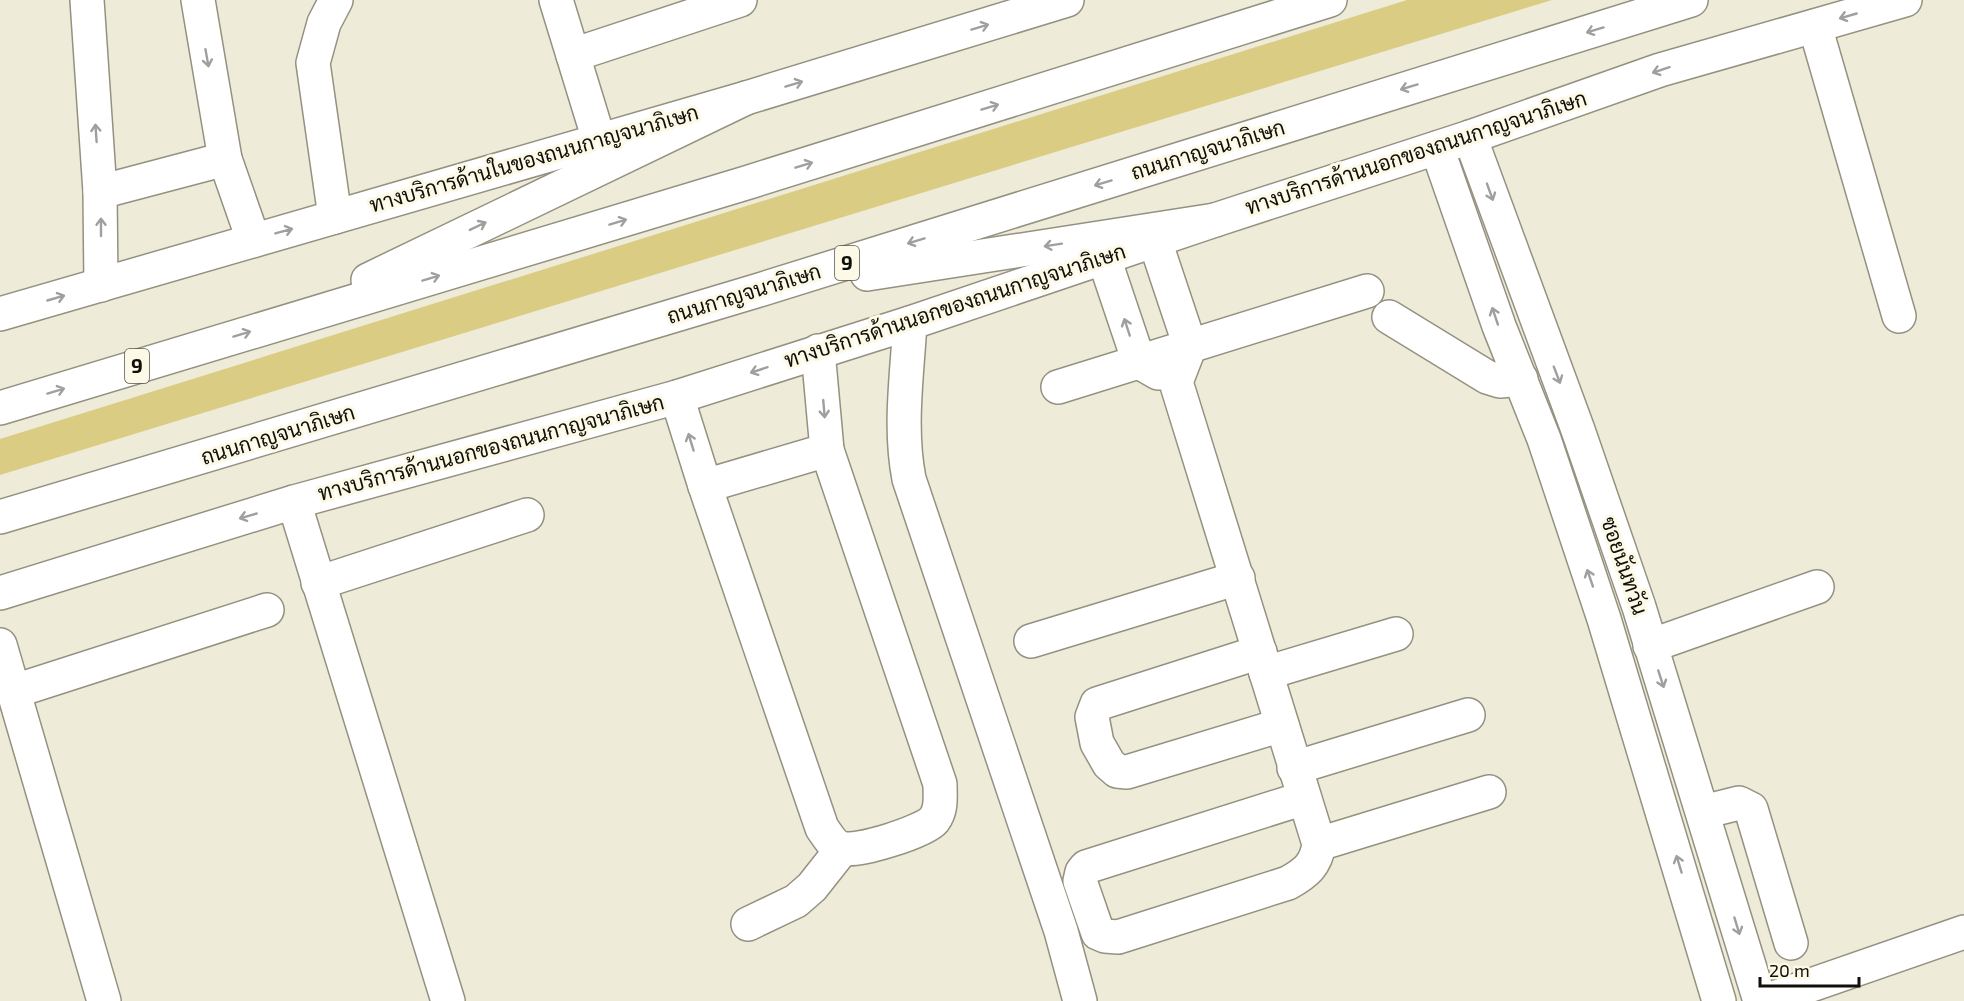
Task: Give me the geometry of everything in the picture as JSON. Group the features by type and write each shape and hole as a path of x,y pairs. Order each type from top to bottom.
{"main road":[{"path":"87,0 100,192 101,285"},
{"path":"198,0 225,159 253,239"},
{"path":"335,217 313,63 324,23 336,0"},
{"path":"556,0 599,140"},
{"path":"573,55 740,0"},
{"name":"ทางบริการด้านในของถนนกาญจนาภิเษก","path":"0,314 746,98 1067,0"},
{"name":"9","path":"0,408 746,183 1329,0"},
{"name":"ถนนกาญจนาภิเษก","path":"0,517 756,291 1691,0"},
{"name":"ทางบริการด้านนอกของถนนกาญจนาภิเษก","path":"0,593 294,502 677,397 1155,242 1215,220 1470,137 1660,70 1905,0"},
{"path":"1815,26 1899,316"},
{"path":"274,324 746,98"},
{"name":"ซอยนันทวัน","path":"1470,137 1578,430 1639,607 1760,1001"},
{"name":"ซอยนันทวัน","path":"1437,148 1499,326 1544,439 1604,618 1691,901 1719,1001"},
{"path":"100,192 225,159"},
{"path":"756,291 1215,220"},
{"path":"1155,242 1190,346 1176,382 1238,578 1299,783 1319,844 1313,865 1302,875 1287,883 1118,937 1098,933 1080,881 1086,867 1299,783 1468,715"},
{"path":"1104,258 1139,362 1176,382"},
{"path":"1058,387 1367,291"},
{"path":"1389,317 1487,377 1500,381 1521,378"},
{"path":"910,323 903,420 903,453 909,479 1061,931 1080,1001"},
{"path":"677,397 705,486 822,828 832,843 842,849 856,850 923,828 934,821 940,807 940,784 827,450 818,351"},
{"path":"1544,439 1578,430"},
{"path":"705,486 827,450"},
{"path":"294,502 448,1001"},
{"path":"318,583 527,515"},
{"path":"1031,641 1238,578"},
{"path":"1650,646 1817,586"},
{"path":"1604,618 1639,607"},
{"path":"15,691 267,610"},
{"path":"1282,725 1127,772 1117,771 1109,764 1097,743 1092,717 1097,704 1263,662 1396,634"},
{"path":"0,645 104,1001"},
{"path":"1319,844 1490,792"},
{"path":"1703,812 1739,803 1751,809 1791,943"},
{"path":"748,924 796,901 812,886 842,849"},
{"path":"1691,901 1725,887"},
{"path":"1765,1001 1964,932"}],"shaded area":[{"path":"1407,0 1552,0 0,475 0,439"}]}
